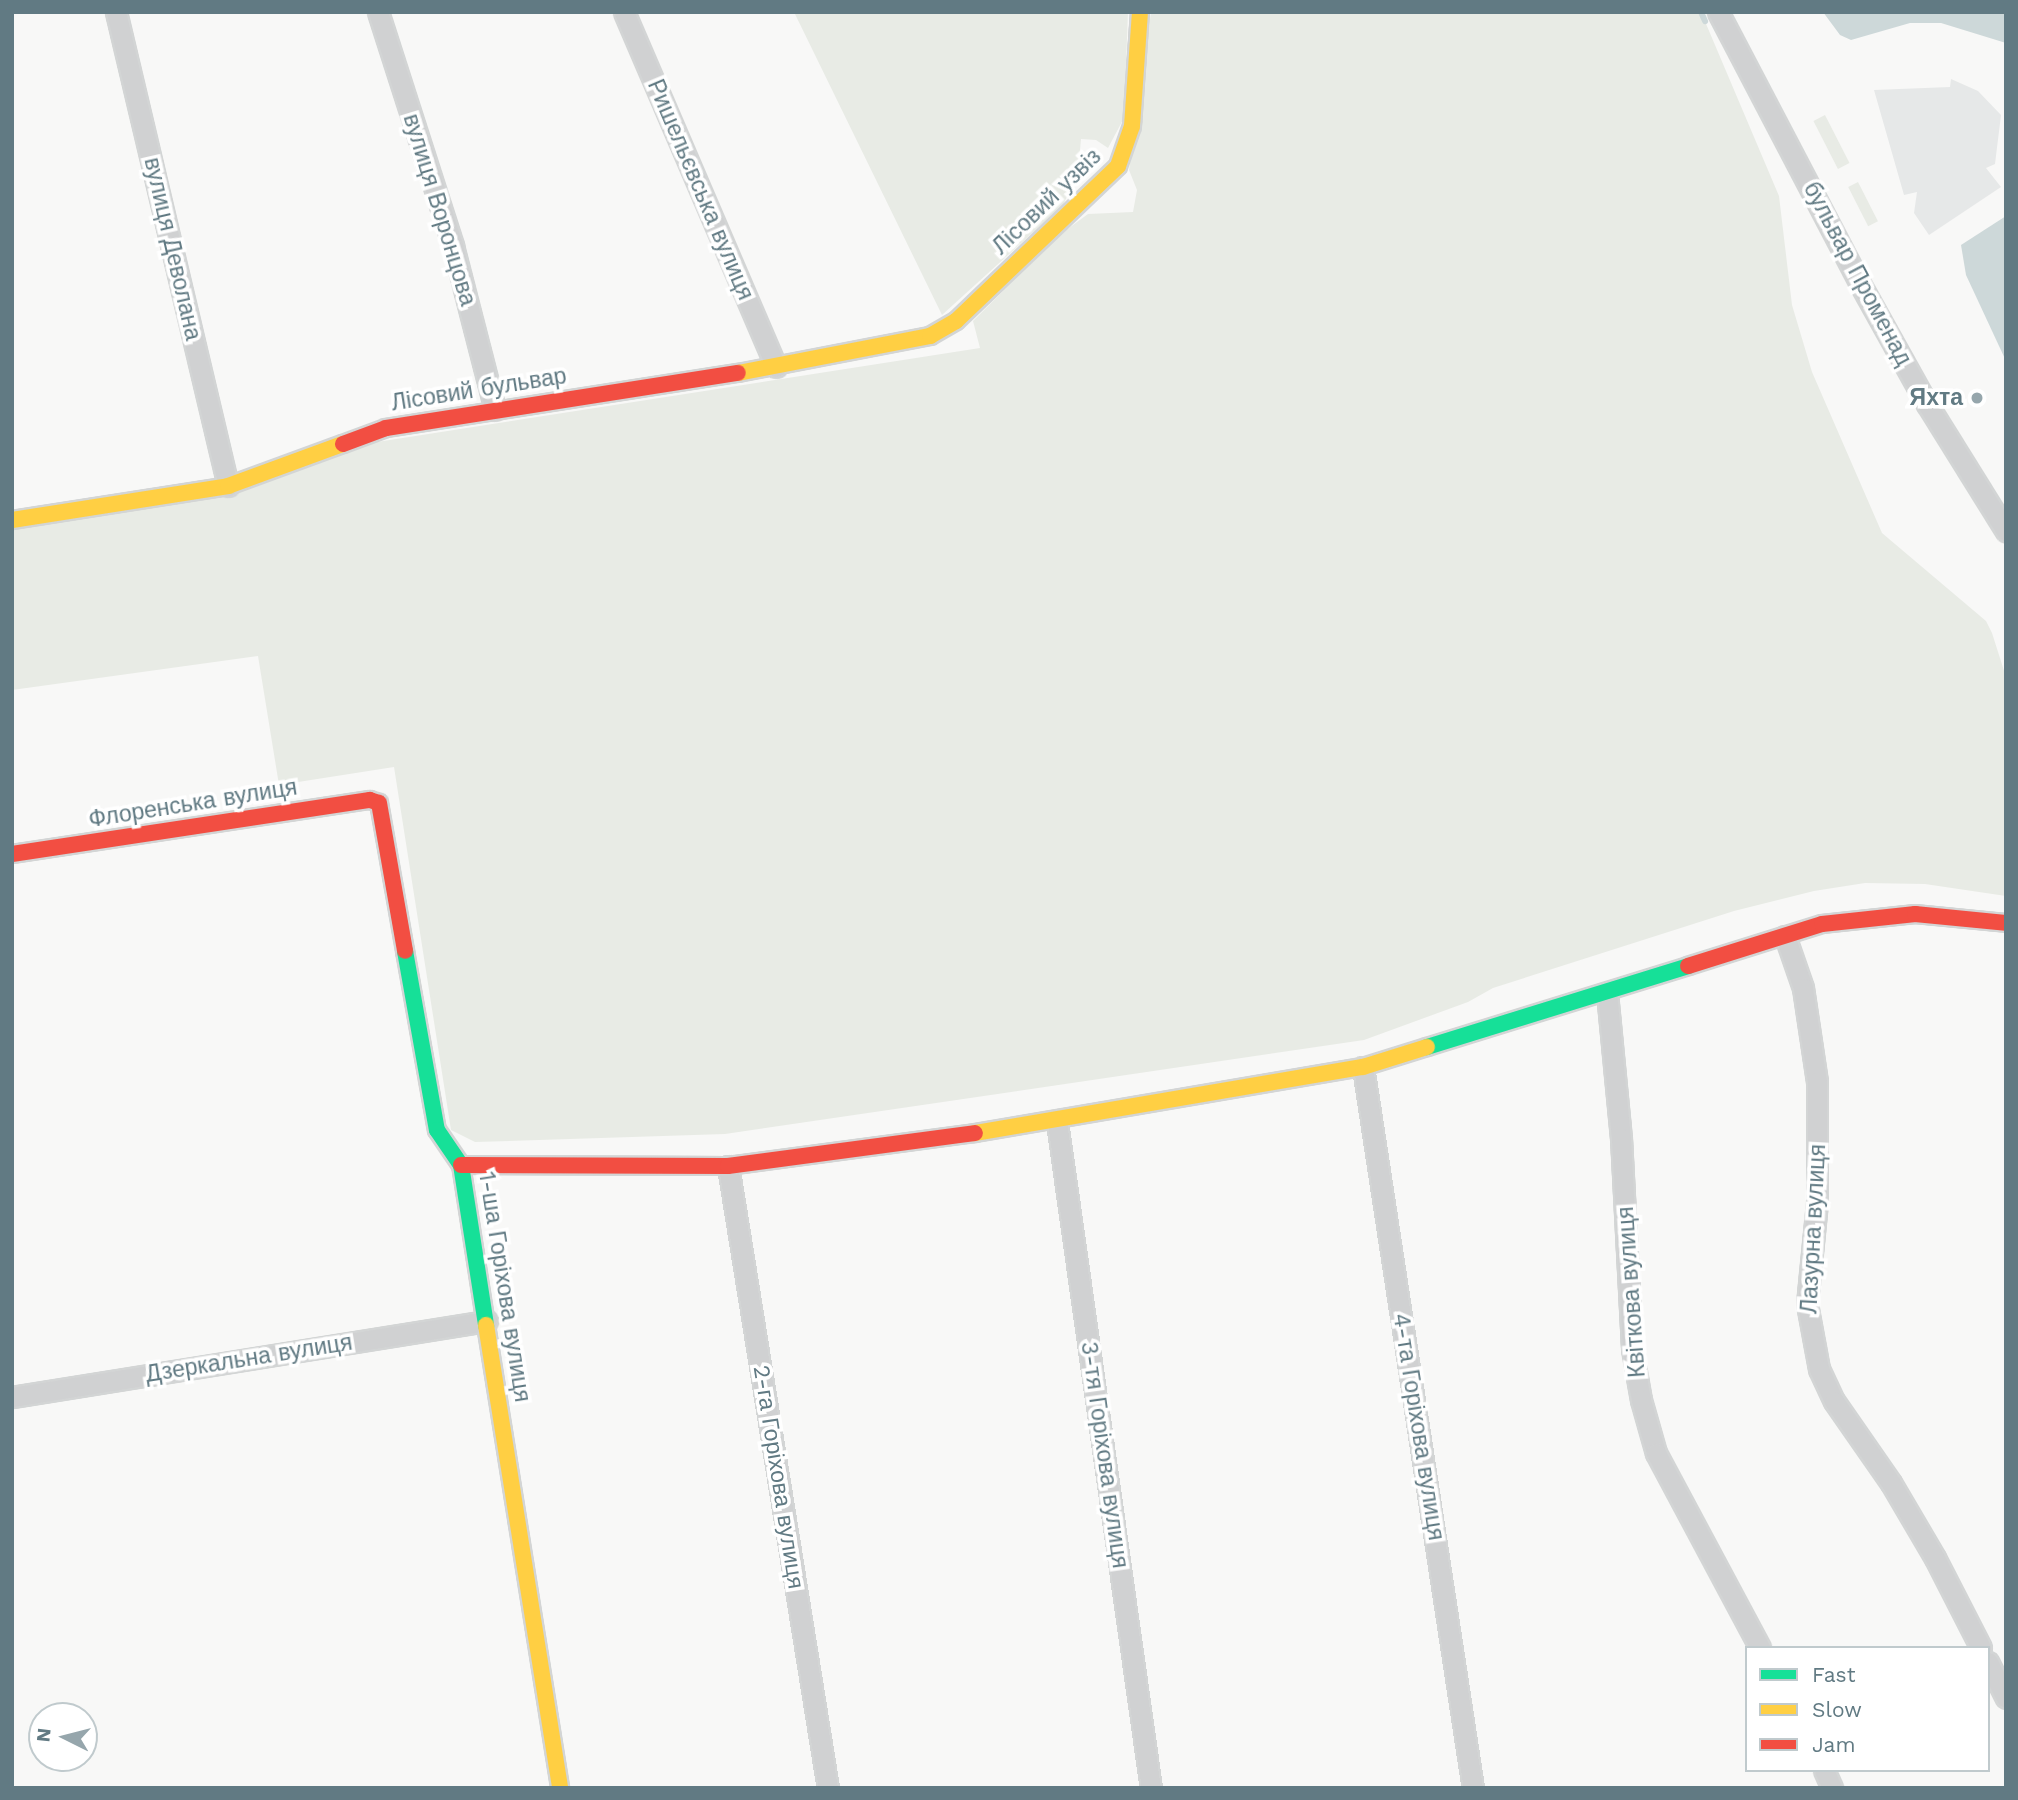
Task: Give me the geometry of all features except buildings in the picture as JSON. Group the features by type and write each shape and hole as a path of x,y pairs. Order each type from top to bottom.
{"street":[{"name":"вулиця Деволана","path":"116,12 228,486"},
{"name":"вулиця Воронцова","path":"378,12 453,246 495,410"},
{"name":"Ришельєвська вулиця","path":"624,12 776,367"},
{"name":"Лісовий узвіз","path":"956,321 1118,166 1132,126 1140,12"},
{"name":"бульвар Променад","path":"1718,12 1872,306 2006,531"},
{"name":"Лісовий бульвар","path":"12,520 228,486 386,428 776,367 904,344 956,321"},
{"name":"Флоренська вулиця","path":"12,854 370,800 379,803"},
{"name":"1-ша Горіхова вулиця","path":"379,803 437,1130 461,1166 560,1788"},
{"path":"461,1166 728,1166 1057,1122 1363,1067 1822,924 1873,916 1951,915 2006,923"},
{"name":"Лазурна вулиця","path":"1785,936 1803,988 1817,1083 1818,1188 1807,1304 1819,1369 1834,1401 1891,1483 1935,1558 1980,1646"},
{"name":"Квіткова вулиця","path":"1607,993 1621,1138 1632,1349 1641,1400 1656,1453 1759,1646"},
{"name":"4-та Горіхова вулиця","path":"1363,1067 1473,1788"},
{"name":"3-тя Горіхова вулиця","path":"1057,1122 1151,1788"},
{"name":"2-га Горіхова вулиця","path":"728,1166 828,1788"},
{"name":"Дзеркальна вулиця","path":"12,1397 487,1321"},
{"path":"1990,1666 2006,1698"},
{"path":"1825,1772 1832,1788"}],"shaded area":[{"path":"794,12 1128,12 1124,118 1108,148 1096,140 1081,139 1078,173 1063,205 942,315"},
{"path":"1151,12 1701,12 1779,196 1792,305 1812,372 1882,533 1986,621 1992,633 2006,677 2006,896 1925,884 1865,883 1814,891 1734,911 1493,988 1468,1002 1364,1040 725,1134 475,1142 451,1130 394,767 279,785 258,656 12,690 12,527 377,442 980,348 973,321 1062,233 1088,214 1133,212 1137,190 1129,170"},
{"path":"1823,12 2006,12 2006,43 1941,23 1910,23 1851,40 1840,35"},
{"path":"1951,79 1978,91 2001,115 1995,164 1986,168 2001,187 1929,235 1914,213 1917,192 1904,195 1874,90 1950,87"},
{"path":"1825,115 1850,163 1838,169 1813,121"},
{"path":"1858,182 1878,221 1868,226 1848,187"},
{"path":"2006,216 2006,361 1966,275 1961,245"}],"waterway":[{"path":"1701,12 1705,21"}],"traffic: fast":[{"path":"405,951 437,1130 461,1165 486,1325"},
{"path":"1427,1047 1688,966"}],"traffic: slow":[{"path":"738,373 930,336 956,321 1118,166 1132,126 1140,12"},
{"path":"12,520 228,486 343,444"},
{"path":"975,1133 1363,1067 1427,1047"},
{"path":"486,1325 560,1788"}],"traffic: jam":[{"path":"343,444 386,428 738,373"},
{"path":"12,854 370,800 379,803 405,951"},
{"path":"1688,966 1822,924 1915,914 2006,923"},
{"path":"461,1165 728,1166 975,1133"}],"place":[{"name":"Яхта","path":"1977,398"}]}
